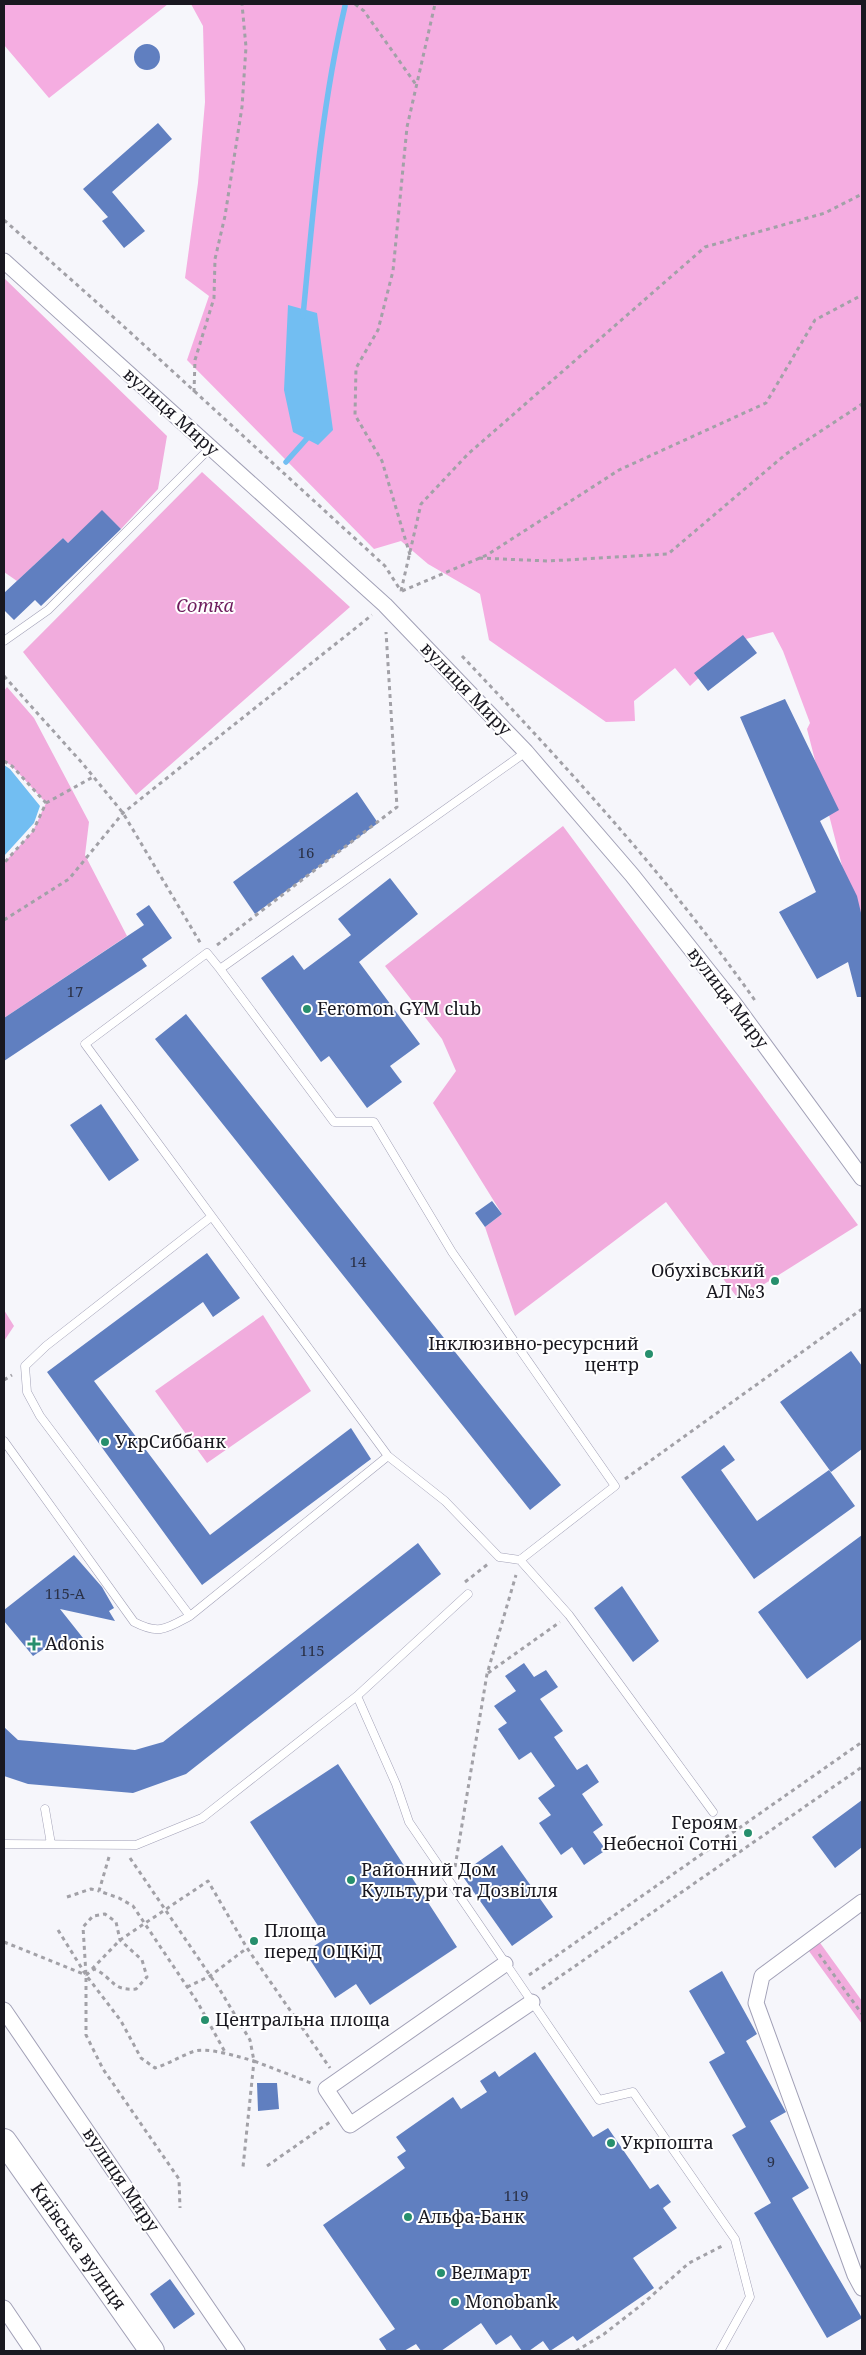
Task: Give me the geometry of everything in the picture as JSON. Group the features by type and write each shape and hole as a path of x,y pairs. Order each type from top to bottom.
{"main road":[{"name":"Київська вулиця","path":"4,2141 152,2351"}],"street":[{"name":"вулиця Миру","path":"4,261 385,605 526,752 632,874 733,1002 862,1178"},
{"path":"862,1902 762,1976 756,2003 852,2266 862,2288"},
{"path":"505,1964 332,2084 342,2114 350,2125 531,2000"},
{"name":"вулиця Миру","path":"4,2010 238,2351"},
{"path":"4,2308 33,2351"}],"lane":[{"path":"4,641 48,610 211,447"},
{"path":"220,970 526,752"},
{"path":"520,1560 615,1486 452,1252 374,1122 334,1122 207,953 85,1044 388,1456 445,1501 499,1556 520,1560 569,1616 713,1812"},
{"path":"190,1616 40,1416 27,1392 25,1366 46,1346 211,1217"},
{"path":"4,1441 134,1622 150,1630 167,1628 190,1616 388,1456"},
{"path":"4,1844 136,1845 202,1818 357,1696 468,1594"},
{"path":"357,1696 396,1784 409,1822 599,2100 632,2092 736,2239 750,2297 720,2351"},
{"path":"46,1809 50,1844"}],"path":[{"path":"194,392 196,360 214,298 215,258 225,216 242,107 246,47 242,4"},
{"path":"355,4 364,11 418,86"},
{"path":"410,555 382,461 355,415 356,368 378,330 393,271 407,127 418,86 435,4"},
{"path":"402,591 422,504 468,454 705,246 825,213 862,194"},
{"path":"4,220 385,566 402,591"},
{"path":"402,591 487,554 619,470 766,403 816,320 862,295"},
{"path":"478,558 548,561 668,554 786,454 862,404"},
{"path":"4,920 69,879 123,813 385,605"},
{"path":"4,676 93,776 123,813 207,953 397,807 385,605"},
{"path":"4,761 12,766 46,803"},
{"path":"4,863 33,831 46,803 93,776"},
{"path":"615,1486 862,1309"},
{"path":"452,1885 487,1674 520,1560"},
{"path":"460,1586 475,1573"},
{"path":"487,1674 569,1616"},
{"path":"518,1983 862,1742"},
{"path":"531,2000 862,1767"},
{"path":"99,1892 113,1845 128,1854 210,1976 250,2040 254,2061 243,2167"},
{"path":"86,1975 120,1940 208,1881 247,1948 332,2084"},
{"path":"67,1897 91,1890 119,1898 133,1906 198,2003 225,2053"},
{"path":"86,1975 94,1969 105,1974 119,1988 124,1990 136,1989 147,1977 142,1960 120,1940 116,1922 105,1914 93,1916 83,1927 86,1975 86,2035 103,2069 179,2179 180,2208"},
{"path":"58,1930 86,1975 121,2021 141,2058 156,2068 194,2050 225,2053 332,2084"},
{"path":"810,1941 862,2014"},
{"path":"4,1942 86,1975"},
{"path":"187,1987 210,1976 247,1948"},
{"path":"267,2166 342,2114"},
{"path":"576,2351 604,2334 640,2306 689,2262 736,2239"}],"green space":[{"path":"4,278 167,436 158,489 121,529 102,511 68,543 63,538 17,581 4,572"},
{"name":"Сотка","path":"202,472 350,607 136,795 23,652"},
{"path":"7,687 34,718 89,822 85,855 127,936 4,1018 4,863 33,831 46,803 12,766 4,761 4,691"},
{"path":"563,826 858,1225 739,1300 666,1202 515,1316 485,1227 502,1214 433,1103 456,1071 442,1039 385,966"},
{"path":"4,1310 14,1326 4,1341"},
{"path":"263,1315 311,1391 207,1463 155,1391"},
{"path":"818,1940 862,2001 862,2024 806,1947"}],"shaded area":[{"path":"4,4 168,4 49,98 4,45"},
{"path":"191,4 862,4 862,944 807,729 810,723 783,651 773,632 738,641 690,686 675,668 634,701 635,721 606,722 489,640 480,594 428,564 401,541 374,549 187,360 209,296 185,278 198,183 205,102 203,26"}],"water":[{"path":"288,305 317,313 333,430 318,445 293,432 284,390"},
{"path":"4,765 10,769 40,806 34,823 4,856"}],"building":[{"path":"147,44 156,48 160,57 156,66 147,70 138,66 134,57 138,48"},
{"path":"158,123 172,139 112,192 145,231 124,248 102,221 108,217 83,189"},
{"path":"102,510 121,529 41,606 35,600 14,620 4,610 4,593 63,538 68,543"},
{"path":"743,635 757,653 708,691 694,673"},
{"path":"785,699 839,810 820,821 857,896 862,917 862,997 857,997 848,962 817,979 779,912 816,892 740,717"},
{"path":"357,792 378,823 255,914 233,882"},
{"path":"390,878 418,914 359,962 420,1044 390,1066 402,1082 367,1108 329,1056 321,1062 261,978 293,955 304,970 351,935 338,919"},
{"path":"149,905 172,938 142,959 147,966 4,1061 4,1018 144,925 136,914"},
{"path":"186,1014 561,1485 530,1510 155,1039"},
{"path":"101,1104 139,1160 109,1181 70,1125"},
{"path":"492,1201 502,1214 485,1227 475,1213"},
{"path":"207,1253 240,1298 213,1317 203,1302 94,1381 210,1535 351,1428 371,1459 202,1585 47,1372"},
{"path":"851,1351 862,1366 862,1449 831,1472 780,1402"},
{"path":"724,1445 735,1460 721,1470 757,1521 829,1470 855,1506 754,1579 681,1477"},
{"path":"862,1535 862,1639 807,1679 758,1612"},
{"path":"418,1543 441,1574 186,1774 133,1793 28,1784 4,1776 4,1727 18,1740 135,1750 163,1742"},
{"path":"74,1555 102,1587 114,1608 109,1611 115,1621 60,1609 83,1638 62,1652 54,1642 33,1656 4,1621 4,1610"},
{"path":"622,1586 659,1641 633,1662 594,1608"},
{"path":"524,1663 534,1677 546,1670 558,1687 540,1699 563,1731 554,1737 577,1770 587,1764 599,1782 582,1794 603,1825 593,1832 606,1850 584,1865 572,1847 561,1855 539,1823 551,1815 538,1798 555,1786 531,1752 519,1760 498,1729 507,1723 494,1706 516,1691 505,1676"},
{"name":"Районний Дом Культури та Дозвілля","path":"338,1764 457,1947 370,2005 356,1984 335,1998 305,1952 326,1938 250,1822"},
{"path":"862,1800 862,1847 835,1868 812,1837"},
{"path":"502,1845 553,1917 512,1946 461,1874"},
{"path":"722,1971 757,2034 746,2041 786,2112 770,2121 809,2188 792,2198 862,2318 827,2338 754,2213 771,2203 732,2135 746,2127 709,2062 725,2053 689,1991"},
{"path":"535,2052 593,2137 608,2128 650,2189 658,2184 671,2202 663,2208 677,2228 633,2258 654,2288 577,2341 573,2336 550,2351 543,2341 529,2351 522,2351 511,2335 496,2345 481,2323 441,2351 421,2351 416,2344 404,2351 387,2351 379,2339 395,2329 323,2225 405,2168 397,2157 406,2151 396,2137 453,2097 461,2109 487,2092 480,2081 495,2071 499,2077"},
{"path":"257,2083 277,2083 279,2109 258,2111"},
{"path":"170,2279 195,2314 174,2329 150,2294"}],"waterway":[{"path":"303,316 314,199 324,121 345,6"},
{"path":"286,462 311,434"}],"place":[{"name":"Feromon GYM club","path":"307,1009"},
{"name":"Обухівський АЛ №3","path":"775,1281"},
{"name":"Інклюзивно-ресурсний центр","path":"649,1354"},
{"name":"УкрСиббанк","path":"105,1442"},
{"name":"Adonis","path":"34,1644"},
{"name":"Героям Небесної Сотні","path":"748,1833"},
{"name":"Районний Дом Культури та Дозвілля","path":"351,1880"},
{"name":"Площа перед ОЦКіД","path":"254,1941"},
{"name":"Центральна площа","path":"205,2020"},
{"name":"Укрпошта","path":"611,2143"},
{"name":"Альфа-Банк","path":"408,2217"},
{"name":"Велмарт","path":"441,2273"},
{"name":"Monobank","path":"455,2302"}]}
